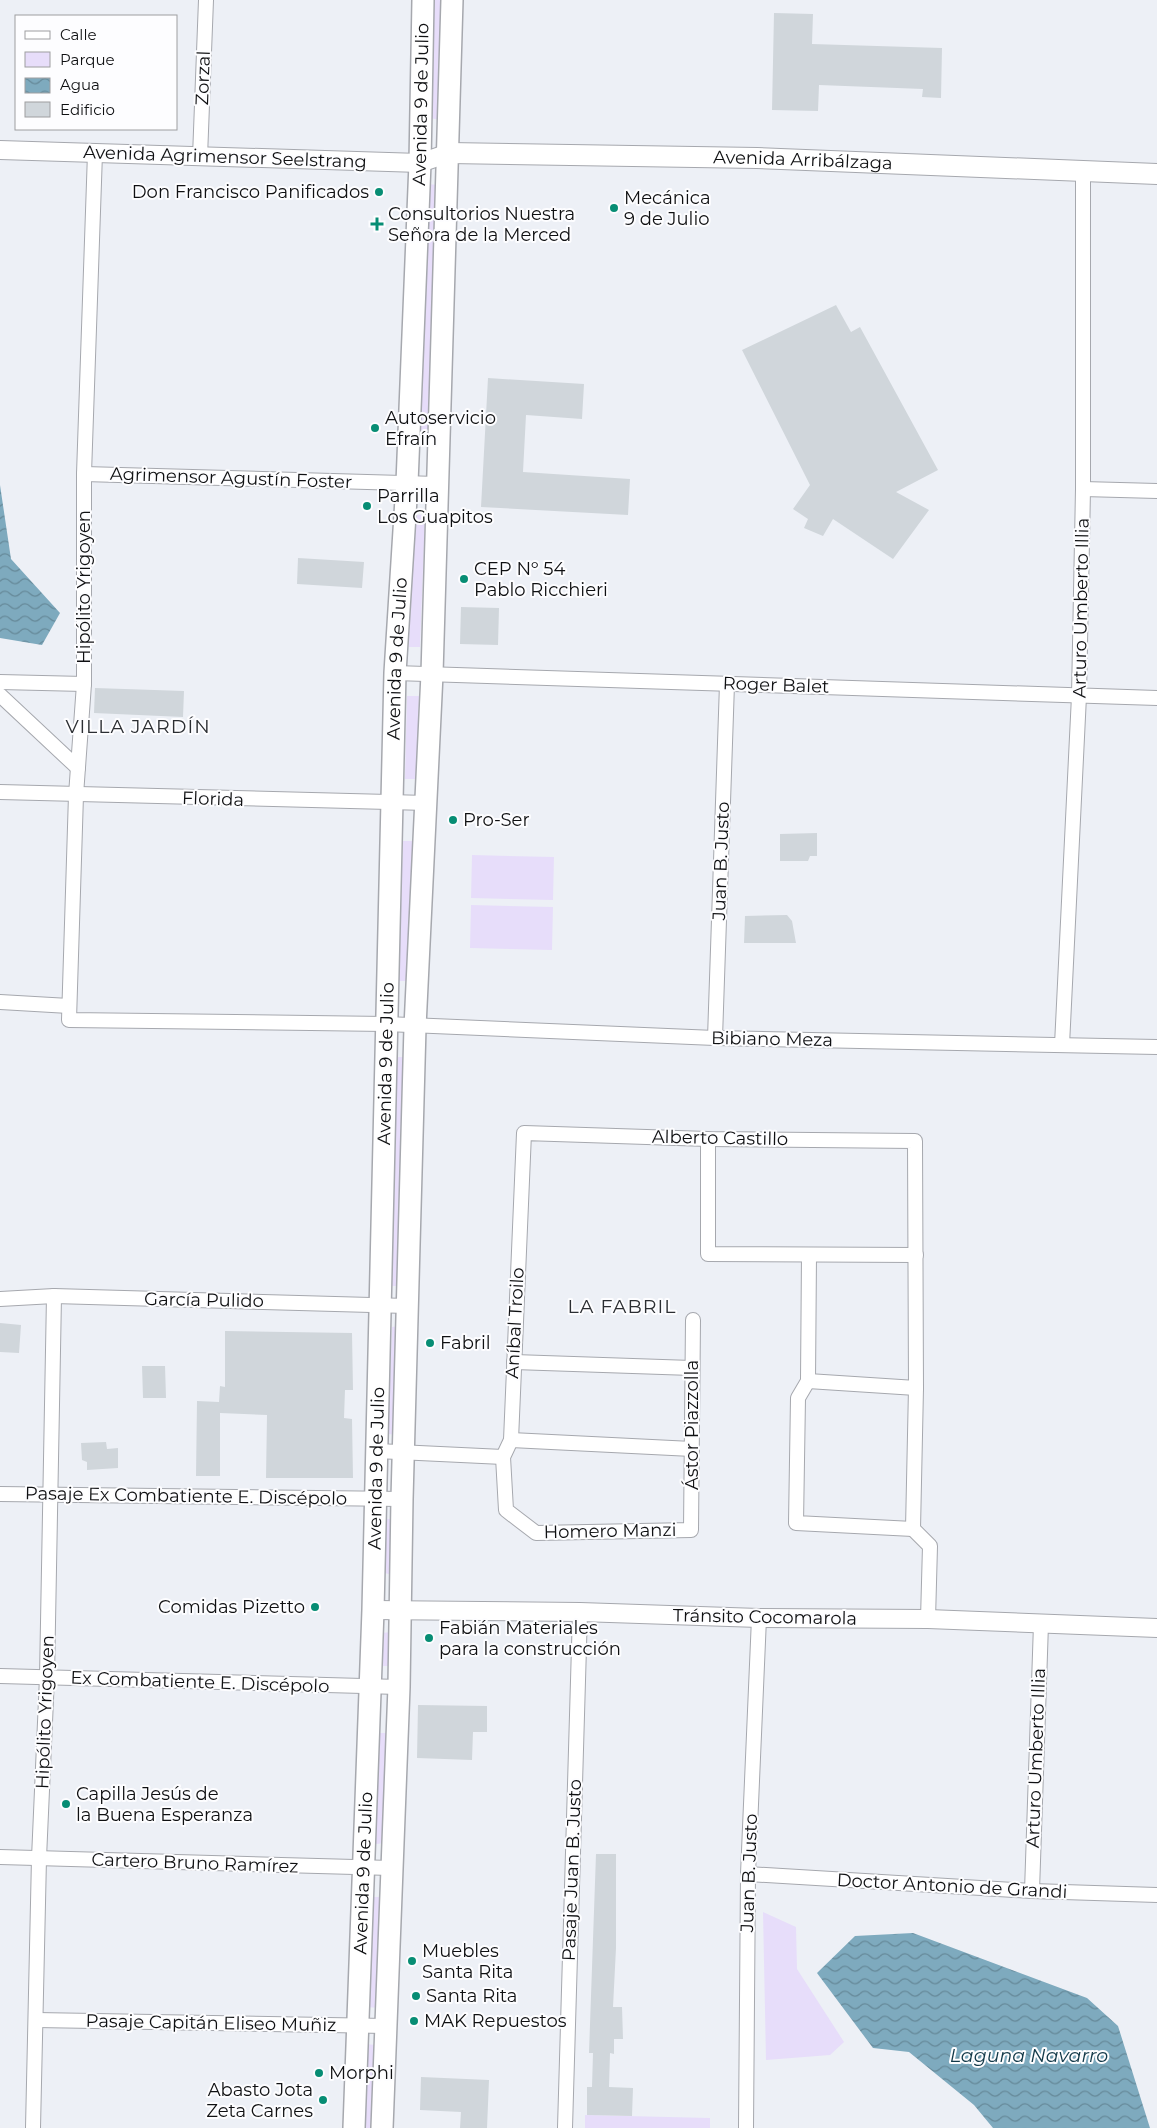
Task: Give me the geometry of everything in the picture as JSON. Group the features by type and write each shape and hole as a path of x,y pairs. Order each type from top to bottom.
{"main road":[{"name":"Avenida 9 de Julio","path":"354,2128 374,1610 395,673 407,483 420,163 423,0"},
{"name":"Avenida 9 de Julio","path":"382,2128 399,1687 407,1306 416,1027 432,674 449,153 452,0"},
{"name":"Avenida Arribálzaga","path":"449,153 757,158 1157,174"}],"street":[{"name":"Zorzal","path":"200,156 206,0"},
{"name":"Avenida Agrimensor Seelstrang","path":"0,150 420,163 449,153"},
{"name":"Hipólito Yrigoyen","path":"69,1013 76,795 84,684 84,474 96,154"},
{"name":"Arturo Umberto Illia","path":"1062,1045 1079,696 1083,489 1083,171"},
{"name":"Agrimensor Agustín Foster","path":"84,474 437,484"},
{"path":"1083,489 1157,491"},
{"name":"Roger Balet","path":"395,673 1157,698"},
{"path":"0,682 84,684"},
{"name":"Juan B. Justo","path":"715,1038 727,684"},
{"path":"0,694 78,768"},
{"name":"Florida","path":"0,792 427,803"},
{"name":"Bibiano Meza","path":"0,1002 69,1013 386,1024 416,1027 715,1038 1157,1047"},
{"name":"Alberto Castillo","path":"524,1133 708,1139 915,1141 916,1255"},
{"name":"Aníbal Troilo","path":"506,1510 503,1457 511,1440 524,1133"},
{"path":"708,1139 708,1254 916,1255 913,1529"},
{"path":"809,1255 808,1381 798,1398 796,1523 913,1529 930,1546 928,1619"},
{"name":"Hipólito Yrigoyen","path":"33,2128 39,1858 47,1677 54,1296"},
{"name":"García Pulido","path":"0,1299 54,1296 407,1306"},
{"name":"Ástor Piazzolla","path":"691,1530 693,1320"},
{"path":"514,1362 692,1368"},
{"path":"808,1381 916,1388"},
{"path":"511,1440 692,1449"},
{"path":"377,1451 503,1457"},
{"name":"Pasaje Ex Combatiente E. Discépolo","path":"0,1494 402,1499"},
{"name":"Homero Manzi","path":"506,1510 536,1533 691,1530"},
{"name":"Tránsito Cocomarola","path":"374,1610 580,1612 759,1618 928,1619 1157,1628"},
{"name":"Pasaje Juan B. Justo","path":"565,2128 580,1612"},
{"name":"Juan B. Justo","path":"746,2128 748,1874 759,1618"},
{"name":"Arturo Umberto Illia","path":"1032,1891 1041,1624"},
{"name":"Ex Combatiente E. Discépolo","path":"0,1676 399,1687"},
{"name":"Cartero Bruno Ramírez","path":"0,1857 391,1868"},
{"name":"Doctor Antonio de Grandi","path":"748,1874 1032,1891 1157,1895"},
{"name":"Pasaje Capitán Eliseo Muñiz","path":"36,2020 386,2026"}],"green space":[{"path":"433,0 442,0 440,120 430,118"},
{"path":"427,184 438,185 431,446 419,445"},
{"path":"413,515 425,515 420,647 409,647"},
{"path":"407,696 419,696 417,779 405,779"},
{"path":"403,841 415,841 411,981 398,981"},
{"path":"472,855 554,857 553,900 471,898"},
{"path":"471,905 553,907 552,950 470,948"},
{"path":"396,1057 408,1057 401,1286 389,1286"},
{"path":"400,1326 397,1435 388,1434 392,1327"},
{"path":"385,1519 394,1519 392,1575 385,1573"},
{"path":"391,1632 389,1666 383,1666 382,1633"},
{"path":"379,1733 387,1733 384,1843 376,1844"},
{"path":"371,1897 383,1897 379,2008 367,2007"},
{"path":"763,1912 796,1927 797,1969 844,2042 830,2055 766,2060"},
{"path":"364,2044 376,2045 373,2128 361,2128"},
{"path":"585,2115 710,2118 710,2128 585,2128"}],"water":[{"path":"0,485 11,559 60,613 42,645 0,638"},
{"name":"Laguna Navarro","path":"913,1933 1087,1998 1118,2026 1150,2128 993,2128 974,2105 909,2052 873,2048 817,1973 855,1936"}],"building":[{"path":"774,13 813,14 812,44 942,48 941,98 922,97 923,89 819,85 818,111 772,110"},
{"path":"836,305 851,332 860,327 938,470 896,492 929,510 893,559 833,519 823,536 804,528 808,519 793,509 810,485 742,350"},
{"path":"488,378 584,384 582,419 526,415 523,472 630,479 628,515 481,507"},
{"path":"298,558 364,562 362,588 297,584"},
{"path":"461,607 499,608 498,645 460,644"},
{"path":"95,688 184,691 183,717 94,713"},
{"path":"817,833 817,856 810,856 808,861 780,861 780,834"},
{"path":"787,915 792,921 796,943 744,943 745,916"},
{"path":"0,1323 21,1325 19,1353 0,1352"},
{"path":"225,1331 352,1333 353,1390 345,1390 344,1418 352,1419 353,1478 266,1478 267,1415 220,1413 220,1476 196,1476 197,1401 219,1402 220,1386 225,1387"},
{"path":"142,1366 165,1366 166,1398 143,1398"},
{"path":"106,1442 107,1449 118,1448 118,1468 87,1470 87,1462 82,1460 81,1443"},
{"path":"418,1705 487,1706 487,1732 473,1732 472,1760 417,1758"},
{"path":"596,1854 616,1854 616,1948 613,2007 622,2007 623,2039 614,2039 614,2054 610,2053 609,2087 633,2088 632,2116 587,2115 587,2087 592,2087 593,2053 589,2053"},
{"path":"421,2077 489,2080 487,2128 460,2128 461,2112 420,2110"}],"place":[{"name":"Don Francisco Panificados","path":"379,192"},
{"name":"Mecánica 9 de Julio","path":"614,208"},
{"name":"Consultorios Nuestra Señora de la Merced","path":"377,224"},
{"name":"Autoservicio Efraín","path":"375,428"},
{"name":"Parrilla Los Guapitos","path":"367,506"},
{"name":"CEP Nº 54 Pablo Ricchieri","path":"464,579"},
{"name":"Pro-Ser","path":"453,820"},
{"name":"Fabril","path":"430,1343"},
{"name":"Comidas Pizetto","path":"315,1607"},
{"name":"Fabián Materiales para la construcción","path":"429,1638"},
{"name":"Capilla Jesús de la Buena Esperanza","path":"66,1804"},
{"name":"Muebles Santa Rita","path":"412,1961"},
{"name":"Santa Rita","path":"416,1996"},
{"name":"MAK Repuestos","path":"414,2021"},
{"name":"Morphi","path":"319,2073"},
{"name":"Abasto Jota Zeta Carnes","path":"323,2100"}],"district":[{"name":"VILLA JARDÍN","path":"138,726"},
{"name":"LA FABRIL","path":"622,1306"}]}
